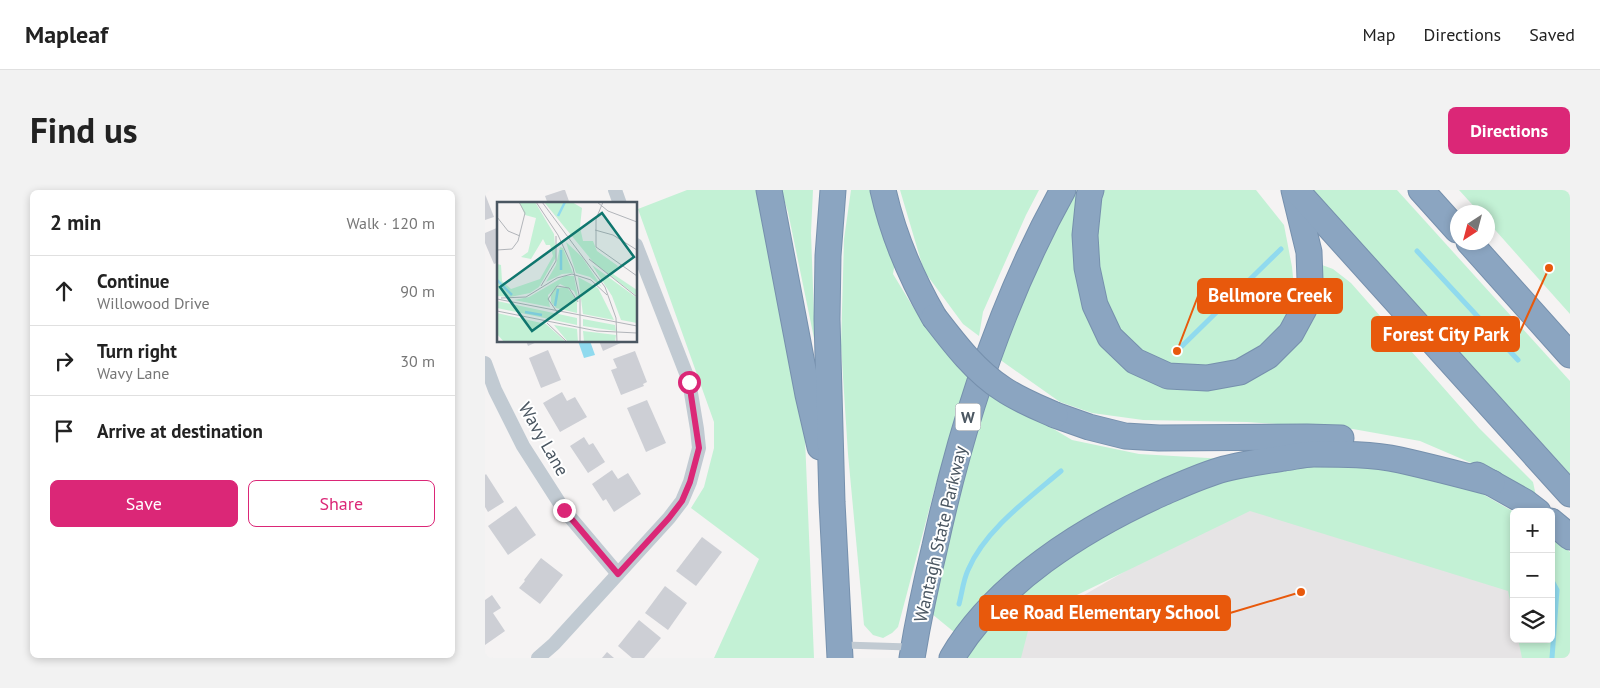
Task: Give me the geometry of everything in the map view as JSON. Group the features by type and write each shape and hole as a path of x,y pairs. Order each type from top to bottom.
{"highway":[{"path":"769,190 808,395 832,502"},
{"path":"833,190 827,319 832,502 840,652"},
{"path":"883,190 901,249 917,288 934,317 957,348 979,369 1002,389 1029,404 1089,427 1125,436 1159,438 1307,437 1359,439 1403,445 1444,457 1533,508"},
{"name":"Wantagh State Parkway","path":"913,653 946,493 967,421 1011,296 1034,244 1063,190"},
{"path":"1091,190 1085,235 1087,268 1095,305 1110,336 1135,362 1168,376 1207,378 1240,372 1268,356 1291,333 1304,309 1311,280 1309,252 1295,190"},
{"path":"1295,190 1570,494"},
{"path":"1427,194 1450,222"},
{"path":"1476,250 1570,355"},
{"path":"952,658 975,625 995,603 1016,583 1053,555 1093,528 1133,506 1223,470 1268,460 1311,454 1356,454 1399,460 1492,483"},
{"path":"1555,524 1570,537"}],"street":[{"path":"615,190 619,202"},
{"path":"538,658 554,644 669,518 682,501 690,482 699,448 689,382 637,249"},
{"name":"Wavy Lane","path":"485,363 495,390 523,446 564,510 618,574"}],"lane":[{"path":"840,652 913,653"}],"shaded area":[{"path":"1254,497 1510,571 1510,643 1555,643 1555,638 1570,633 1570,658 989,658 985,652"}],"green space":[{"path":"687,190 760,190 793,346 805,438 814,658 714,658 759,559 691,508 704,487 714,448 714,422 638,209"},
{"path":"781,190 813,190 811,233 815,343 788,212"},
{"path":"851,190 876,190 896,256 893,274 939,344 969,375 934,491 898,627 883,638 873,635 864,625 848,454 841,346 844,239"},
{"path":"900,190 1039,190 983,312 979,336 963,324 924,271"},
{"path":"1077,190 1087,190 1107,346 1237,384 1281,361 1306,315 1319,269 1322,265 1333,269 1351,283 1479,428 1533,482 1536,496 1506,478 1420,441 1353,429 1247,422 1143,420 1092,413 1060,402 999,359 1035,273"},
{"path":"1101,190 1256,190 1284,225 1292,267 1295,297 1281,329 1248,360 1189,370 1143,356 1107,318 1091,244"},
{"path":"1313,190 1397,190 1570,381 1570,474"},
{"path":"1459,190 1570,190 1570,314 1495,230 1495,205 1473,205"},
{"path":"987,389 1072,440 1139,454 1225,459 988,597 954,632 932,614 938,580"},
{"path":"1295,464 1391,466 1472,488 1510,510 1510,600 1508,591 1250,511 1046,610 1028,631 1021,658 961,658 1026,587 1116,527 1231,477"},
{"path":"1555,539 1570,552 1570,658 1522,658 1519,643 1555,643"}],"water":[{"path":"578,342 590,342 595,355 584,358"}],"building":[{"path":"565,190 569,202 547,202 545,196"},
{"path":"485,194 494,217 485,220"},
{"path":"497,228 497,263 494,264 485,243 485,233"},
{"path":"526,342 537,342 528,346"},
{"path":"599,342 623,342 603,351"},
{"path":"548,350 561,380 541,388 529,358"},
{"path":"635,351 647,382 643,384 644,386 621,395 611,370 617,368 613,359"},
{"path":"562,392 567,401 575,397 587,417 560,432 543,403"},
{"path":"647,400 666,443 646,452 627,408"},
{"path":"584,437 589,445 593,443 605,462 588,473 570,446"},
{"path":"612,470 618,479 628,473 641,494 614,512 606,499 603,501 592,484"},
{"path":"486,474 504,502 488,512 485,507"},
{"path":"516,506 536,535 508,555 488,526"},
{"path":"702,537 722,552 696,586 676,571"},
{"path":"541,558 563,575 540,604 519,588"},
{"path":"665,586 687,603 668,630 645,613"},
{"path":"492,595 501,608 493,613 505,631 485,645 485,600"},
{"path":"639,620 661,638 644,658 632,658 618,646"},
{"path":"607,652 614,658 602,658"}],"waterway":[{"path":"1177,351 1281,249"},
{"path":"1417,251 1518,360"},
{"path":"959,604 968,570 985,542 996,528 1061,471"},
{"path":"1552,658 1557,590 1555,586"}],"place":[{"name":"Forest City Park","path":"1549,268"},
{"name":"Bellmore Creek","path":"1177,351"},
{"name":"Lee Road Elementary School","path":"1301,592"}],"route":[{"path":"564,510 618,574 669,518 682,501 690,482 699,448 689,382"}]}
